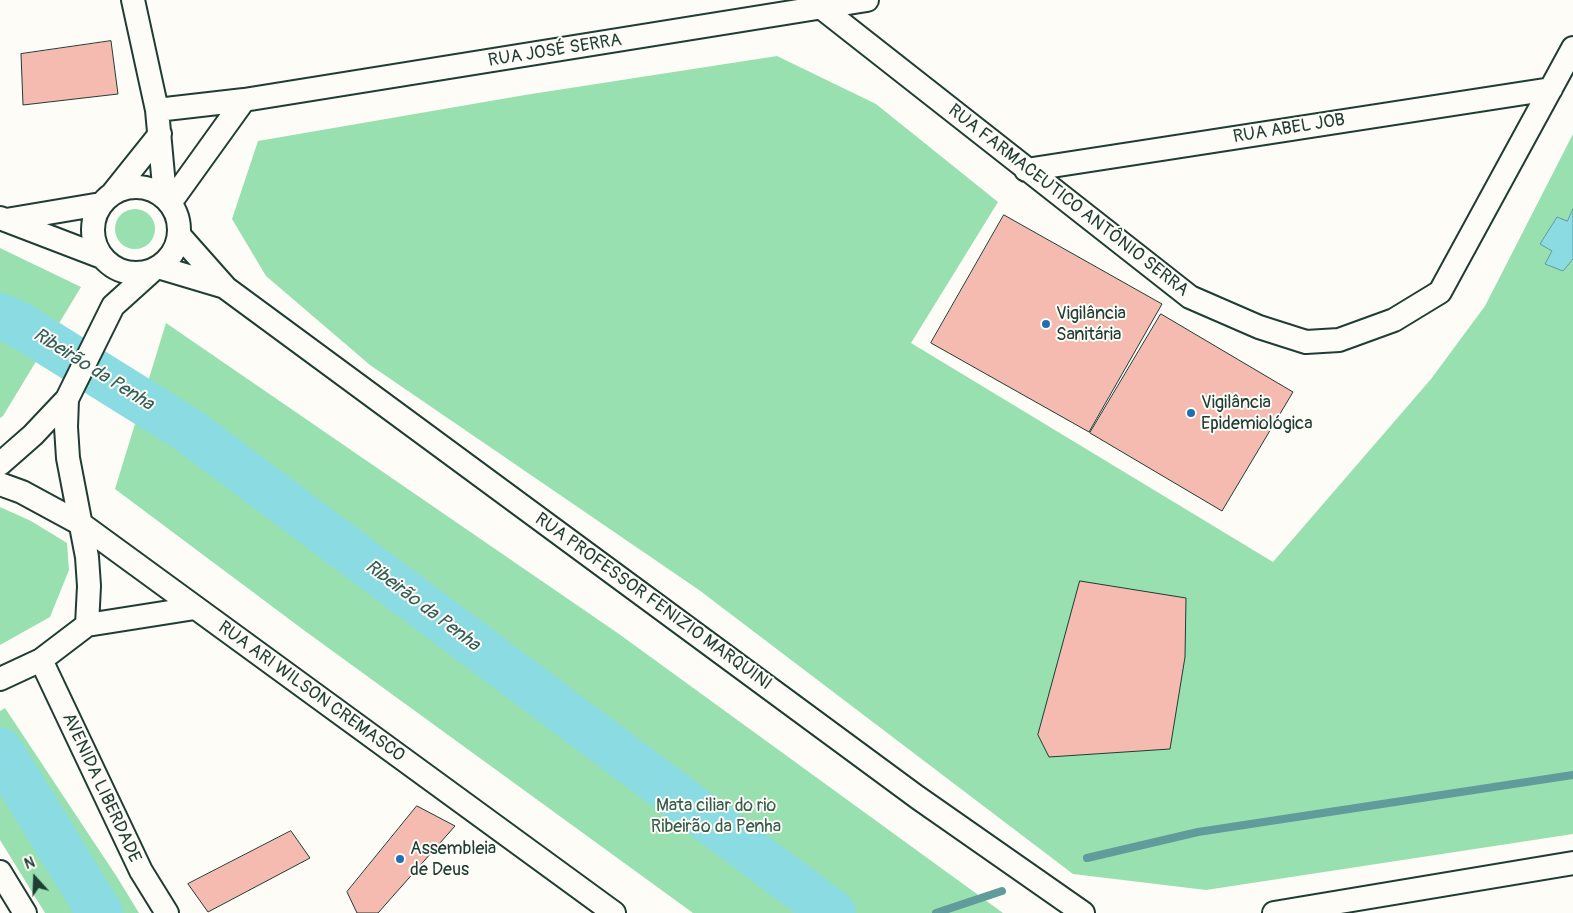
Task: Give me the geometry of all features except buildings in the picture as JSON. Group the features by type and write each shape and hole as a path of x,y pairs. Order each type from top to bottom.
{"street":[{"path":"0,464 33,435 71,392 109,314 156,268 166,261 175,249 179,236 179,221 168,200 157,110 132,0"},
{"name":"RUA JOSÉ SERRA","path":"157,110 244,100 821,4 867,0"},
{"name":"RUA FARMACEUTICO ANTÔNIO SERRA","path":"821,4 1026,170 1190,297 1259,327 1306,342 1339,340 1394,320 1440,292 1573,48"},
{"name":"RUA ABEL JOB","path":"1026,170 1551,88"},
{"path":"168,200 244,100"},
{"path":"109,314 108,262 95,244 92,230 95,216 160,134"},
{"path":"2,219 107,199 125,188 139,186 153,190 168,200"},
{"path":"2,219 108,262 126,272 141,273 156,268 226,288"},
{"path":"179,236 226,288"},
{"name":"RUA PROFESSOR FENIZIO MARQUINI","path":"226,288 909,791 1083,913"},
{"path":"71,392 66,427 68,458 87,557 89,586 87,625"},
{"name":"RUA ARI WILSON CREMASCO","path":"0,484 22,492 81,524 614,913"},
{"path":"0,679 41,660 87,625 195,608"},
{"name":"AVENIDA LIBERDADE","path":"41,660 141,871 167,913"},
{"path":"1274,913 1573,863"},
{"path":"0,872 25,913"}],"green space":[{"path":"777,56 876,104 998,202 911,343 1273,562 1431,379 1485,306 1573,134 1573,834 1206,890 1073,874 699,590 370,365 266,276 232,219 258,141 525,95"},
{"path":"139,209 146,212 152,218 155,229 154,237 146,246 139,249 131,249 124,246 116,237 115,225 118,218 127,210"},
{"path":"0,248 81,287 0,418"},
{"name":"Mata ciliar do rio Ribeirão da Penha","path":"166,323 619,634 1003,913 693,913 305,631 115,489"},
{"path":"0,507 31,521 67,543 69,570 50,617 0,645"},
{"path":"5,708 139,913 45,913 0,840 0,711"}],"water":[{"path":"1573,209 1573,259 1563,271 1545,264 1552,251 1540,244 1557,217 1567,221"}],"waterway":[{"name":"Ribeirão da Penha","path":"0,316 18,324 188,430 833,913"},
{"path":"0,750 100,913"},
{"path":"1087,858 1198,832 1573,775"},
{"path":"936,913 1002,891"}],"place":[{"name":"Vigilância Sanitária","path":"1046,324"},
{"name":"Vigilância Epidemiológica","path":"1191,413"},
{"name":"Assembleia de Deus","path":"400,859"}]}
